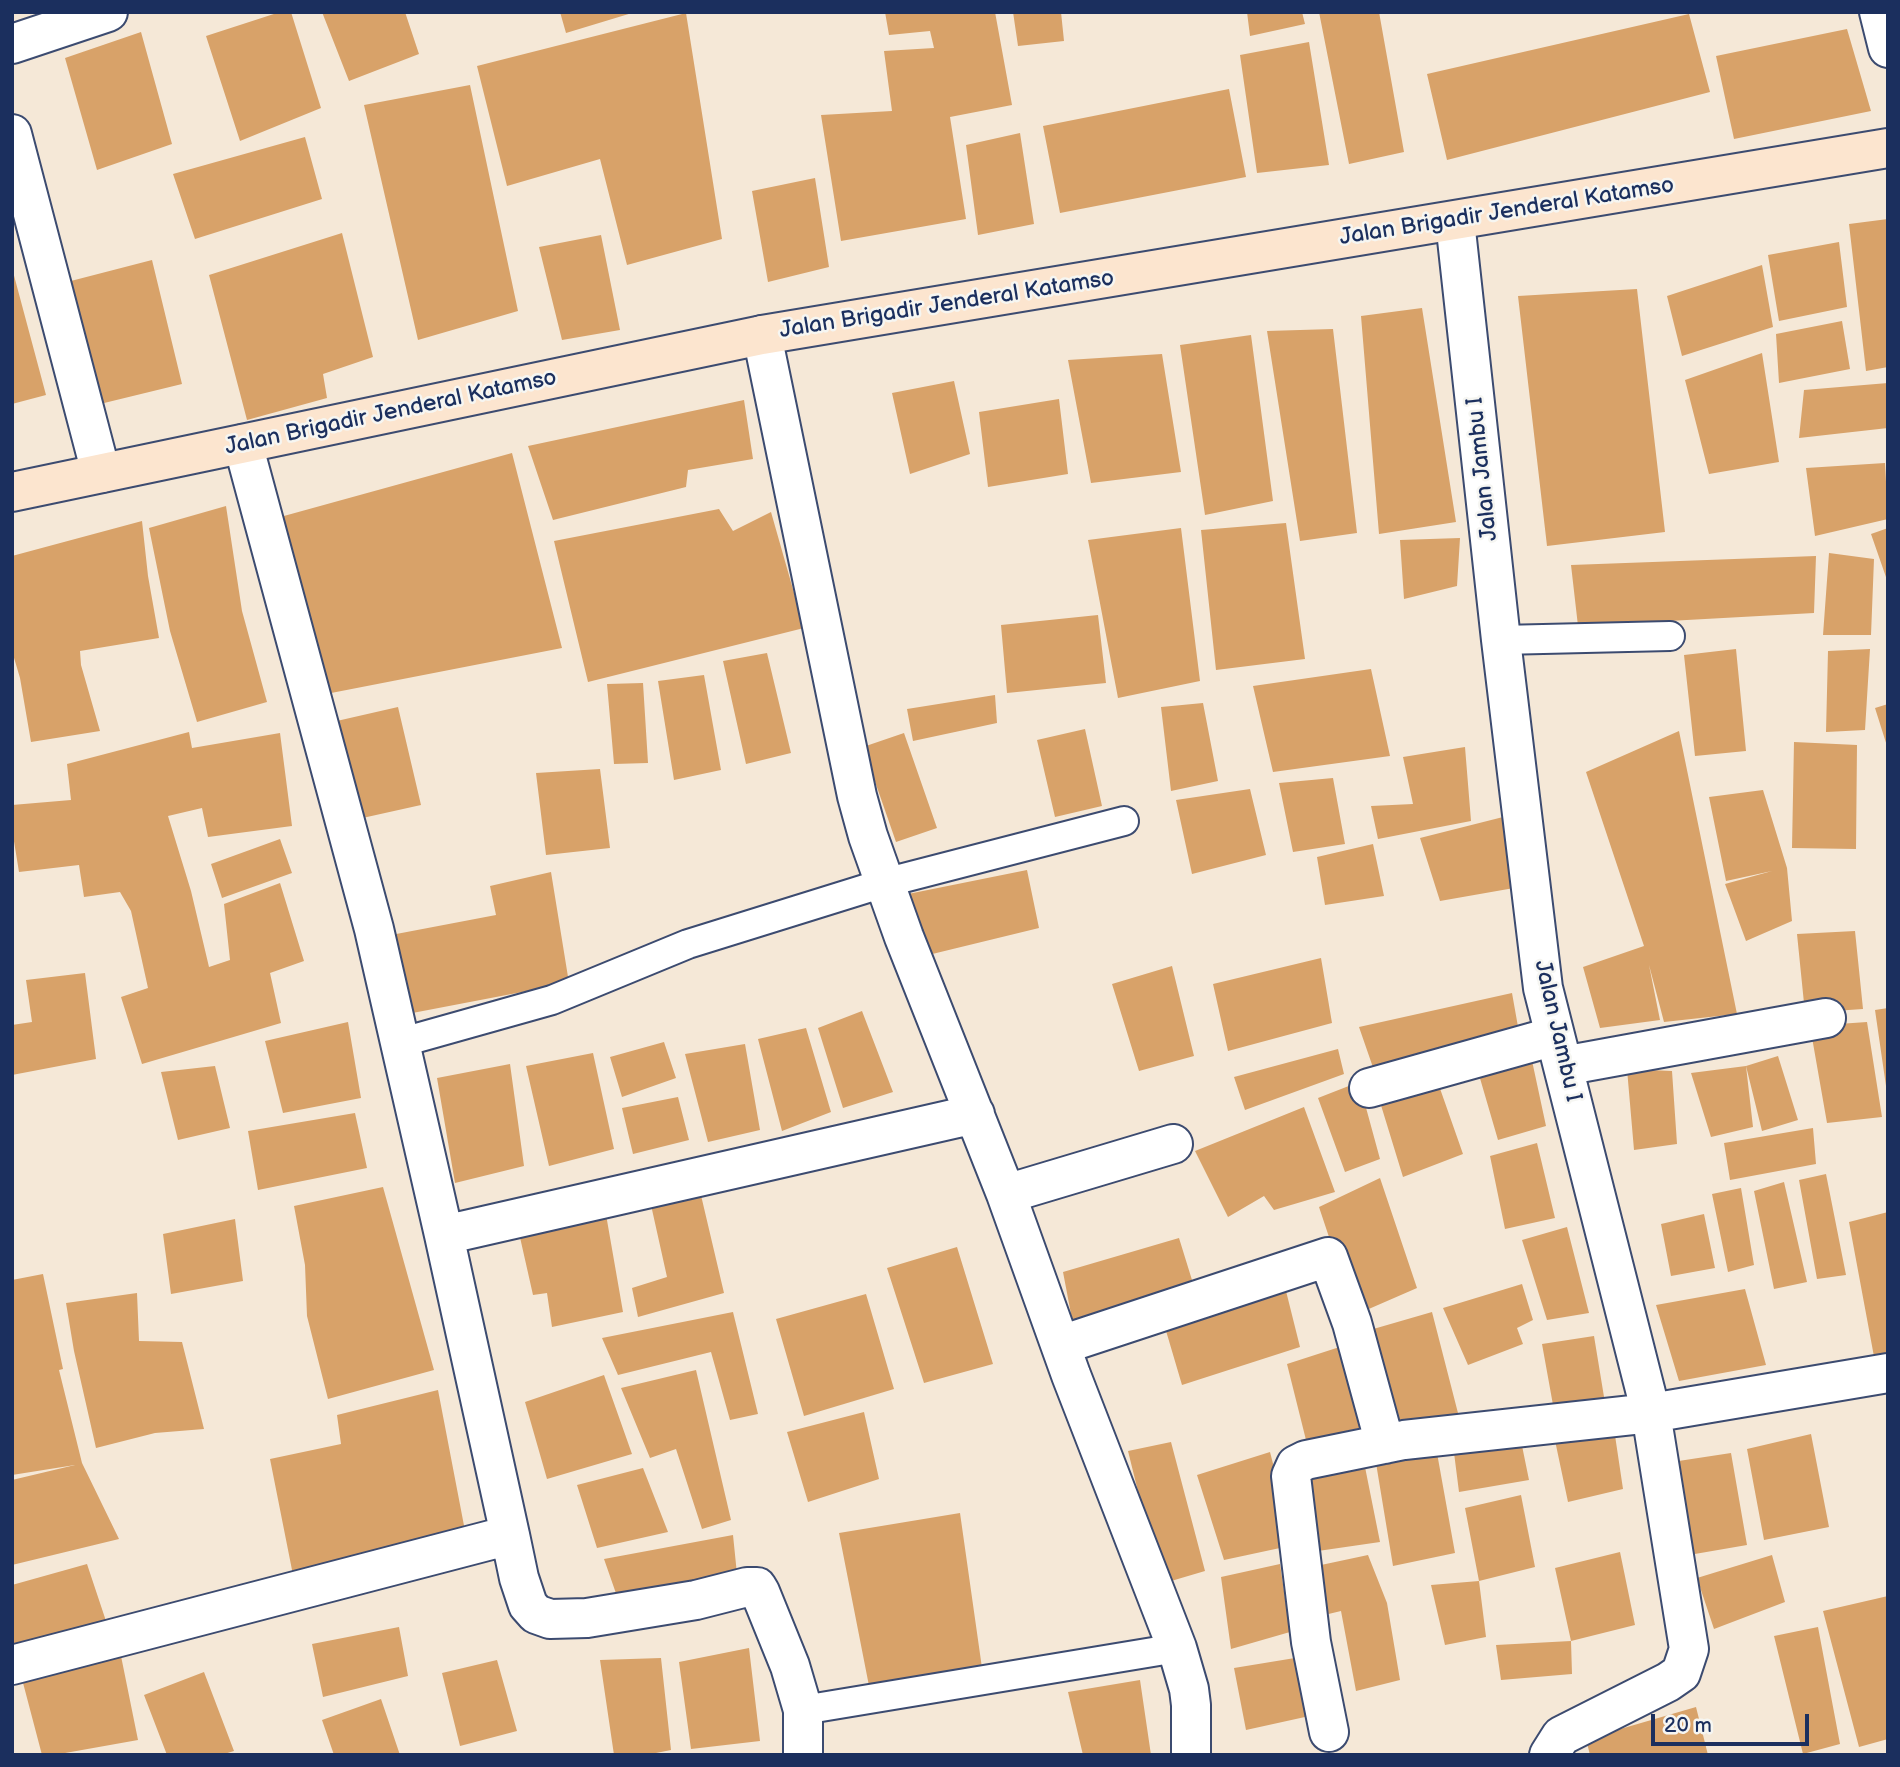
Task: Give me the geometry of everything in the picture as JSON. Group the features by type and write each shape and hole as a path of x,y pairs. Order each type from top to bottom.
{"main road":[{"name":"Jalan Brigadir Jenderal Katamso","path":"12,492 762,335 1888,148"}],"street":[{"path":"12,44 108,12"},
{"path":"1879,12 1888,48"},
{"path":"12,134 101,473"},
{"name":"Jalan Jambu I","path":"1455,221 1543,988 1651,1413 1689,1649 1681,1673 1561,1735 1549,1755"},
{"path":"762,335 857,796 884,883 1006,1194 1177,1648 1189,1689 1191,1755"},
{"path":"243,444 374,929 519,1578 528,1605 536,1614 550,1619 587,1618 757,1587 790,1666 803,1710 803,1755"},
{"path":"1369,1088 1559,1051 1826,1018"},
{"path":"444,1235 975,1114"},
{"path":"1006,1194 1173,1144"},
{"path":"1061,1345 1328,1257 1352,1323 1385,1444"},
{"path":"1329,1732 1311,1642 1291,1476 1296,1465 1306,1460 1385,1444 1651,1413 1888,1373"},
{"path":"12,1665 510,1535"}],"lane":[{"path":"1502,640 1670,636"},
{"path":"399,1042 552,1000 688,944 884,883 1124,821"},
{"path":"803,1710 1177,1648"}],"building":[{"path":"280,12 291,12 321,108 240,141 206,36"},
{"path":"322,12 405,12 419,54 349,81"},
{"path":"560,12 632,12 632,13 566,33"},
{"path":"885,12 995,12 1012,105 950,117 966,219 841,241 821,115 892,111 884,51 934,48 930,31 889,35"},
{"path":"1013,12 1061,12 1064,41 1018,46"},
{"path":"1247,12 1302,12 1305,24 1250,36"},
{"path":"1319,12 1379,12 1404,152 1349,164"},
{"path":"686,13 722,239 627,265 600,159 507,186 477,66"},
{"path":"1689,14 1710,92 1447,160 1427,74"},
{"path":"1847,29 1871,111 1734,139 1716,56"},
{"path":"141,32 172,144 97,170 65,58"},
{"path":"1309,42 1329,165 1257,173 1240,55"},
{"path":"470,85 518,311 418,340 364,105"},
{"path":"1229,89 1246,177 1060,213 1043,126"},
{"path":"1020,133 1034,224 978,235 966,145"},
{"path":"305,137 322,199 195,239 173,174"},
{"path":"815,178 829,267 768,282 752,191"},
{"path":"1888,219 1888,367 1866,371 1849,224"},
{"path":"342,233 373,357 323,374 327,398 247,420 209,275"},
{"path":"601,235 620,330 562,340 539,247"},
{"path":"1839,242 1847,307 1779,321 1768,255"},
{"path":"152,260 182,384 100,404 67,282"},
{"path":"1762,265 1773,327 1682,356 1667,296"},
{"path":"12,268 46,395 12,404"},
{"path":"1637,289 1665,532 1547,546 1518,296"},
{"path":"1422,308 1456,522 1379,534 1361,316"},
{"path":"1842,321 1850,369 1779,383 1776,334"},
{"path":"1333,329 1357,533 1300,541 1267,331"},
{"path":"1251,335 1273,501 1205,515 1180,345"},
{"path":"1762,353 1779,462 1709,474 1685,380"},
{"path":"1162,354 1181,472 1091,483 1068,360"},
{"path":"954,381 970,454 910,474 892,393"},
{"path":"1888,383 1888,428 1799,438 1804,390"},
{"path":"1059,399 1068,474 988,487 979,412"},
{"path":"744,400 753,459 688,470 686,487 553,520 528,446"},
{"path":"512,453 562,648 326,694 273,519"},
{"path":"1885,463 1888,519 1815,536 1806,468"},
{"path":"226,506 242,611 267,702 197,722 170,631 149,528"},
{"path":"719,509 733,531 771,512 804,628 588,682 554,541"},
{"path":"142,521 159,638 80,651 81,665 100,731 31,742 20,678 12,651 12,556"},
{"path":"1286,523 1305,659 1216,670 1201,530"},
{"path":"1181,528 1200,681 1118,698 1088,540"},
{"path":"1888,528 1888,580 1887,580 1871,534"},
{"path":"1460,538 1457,586 1404,599 1400,540"},
{"path":"1829,553 1874,559 1871,635 1823,635"},
{"path":"1816,556 1814,613 1578,626 1571,565"},
{"path":"1098,615 1106,683 1007,693 1001,625"},
{"path":"1736,649 1746,751 1695,756 1684,655"},
{"path":"1870,649 1865,730 1826,732 1828,651"},
{"path":"767,653 791,753 746,764 723,661"},
{"path":"1371,669 1390,756 1273,772 1253,686"},
{"path":"704,675 721,770 674,780 658,681"},
{"path":"643,683 648,763 614,764 607,684"},
{"path":"995,695 997,723 913,741 907,709"},
{"path":"1203,703 1218,781 1171,791 1161,707"},
{"path":"1888,704 1888,746 1887,746 1875,708"},
{"path":"398,707 421,805 349,821 328,723"},
{"path":"1085,729 1102,806 1055,817 1037,740"},
{"path":"1679,731 1737,1014 1664,1022 1649,965 1660,1020 1600,1028 1583,967 1644,946 1586,772"},
{"path":"189,732 192,748 280,733 292,826 208,837 202,808 168,816 191,891 209,967 230,960 224,904 280,883 304,961 270,973 281,1023 142,1064 121,997 148,988 131,911 120,892 84,897 79,865 19,872 12,829 12,805 71,800 67,764"},
{"path":"904,733 937,828 896,842 863,747"},
{"path":"1794,742 1857,745 1856,849 1792,848"},
{"path":"1465,747 1471,821 1378,839 1371,806 1413,804 1403,757"},
{"path":"600,769 610,848 546,855 536,773"},
{"path":"1333,778 1345,844 1293,852 1279,783"},
{"path":"1250,789 1266,855 1192,874 1176,800"},
{"path":"1763,790 1787,868 1792,921 1746,941 1725,884 1772,871 1726,881 1709,797"},
{"path":"1507,816 1514,888 1440,901 1420,838"},
{"path":"280,839 292,873 222,898 211,864"},
{"path":"1373,844 1384,896 1325,905 1317,857"},
{"path":"1027,870 1039,928 920,957 908,894"},
{"path":"551,872 569,983 402,1015 391,935 496,915 490,886"},
{"path":"1855,931 1863,1009 1805,1013 1797,934"},
{"path":"1321,958 1332,1023 1228,1051 1213,984"},
{"path":"1172,966 1194,1056 1139,1071 1112,984"},
{"path":"85,973 96,1059 12,1075 12,1025 32,1022 26,980"},
{"path":"1512,993 1520,1038 1377,1079 1359,1027"},
{"path":"1888,1008 1888,1085 1886,1086 1875,1010"},
{"path":"862,1011 893,1092 843,1108 818,1028"},
{"path":"348,1022 361,1098 283,1113 265,1041"},
{"path":"1867,1022 1882,1117 1827,1123 1810,1026"},
{"path":"806,1028 831,1112 782,1131 758,1039"},
{"path":"664,1042 676,1078 622,1097 610,1057"},
{"path":"745,1044 760,1130 708,1142 685,1054"},
{"path":"1338,1049 1344,1074 1245,1110 1234,1077"},
{"path":"593,1053 614,1149 549,1166 526,1066"},
{"path":"1531,1056 1546,1126 1498,1140 1477,1068"},
{"path":"1778,1056 1798,1120 1762,1131 1746,1066"},
{"path":"510,1064 524,1166 455,1183 437,1078"},
{"path":"215,1066 230,1128 178,1140 161,1072"},
{"path":"1746,1066 1753,1127 1711,1137 1691,1073"},
{"path":"1627,1069 1672,1071 1677,1144 1634,1150"},
{"path":"1437,1080 1463,1154 1403,1177 1380,1102"},
{"path":"1359,1082 1380,1159 1345,1172 1318,1098"},
{"path":"678,1097 689,1140 633,1154 622,1108"},
{"path":"1304,1107 1335,1192 1274,1210 1264,1196 1228,1217 1195,1151"},
{"path":"355,1113 367,1168 258,1190 248,1131"},
{"path":"1813,1128 1816,1164 1730,1180 1724,1143"},
{"path":"1537,1143 1555,1218 1505,1229 1490,1156"},
{"path":"1826,1174 1846,1275 1817,1279 1799,1180"},
{"path":"1380,1178 1417,1288 1355,1315 1319,1207"},
{"path":"1784,1182 1807,1282 1774,1289 1754,1191"},
{"path":"383,1187 434,1370 328,1399 307,1316 305,1265 294,1206"},
{"path":"1741,1188 1754,1265 1728,1272 1712,1194"},
{"path":"700,1191 724,1293 638,1317 632,1288 667,1277 651,1205"},
{"path":"604,1203 623,1312 552,1327 547,1293 533,1295 517,1224"},
{"path":"1888,1212 1888,1359 1875,1362 1849,1222"},
{"path":"1704,1214 1715,1268 1671,1276 1661,1224"},
{"path":"235,1219 243,1281 171,1294 163,1234"},
{"path":"1567,1227 1589,1313 1547,1320 1522,1240"},
{"path":"1179,1238 1196,1293 1075,1335 1063,1272"},
{"path":"957,1247 993,1364 924,1383 887,1268"},
{"path":"43,1274 63,1369 59,1370 82,1463 119,1539 12,1565 12,1480 75,1465 12,1475 12,1280"},
{"path":"1284,1283 1300,1347 1182,1385 1164,1324"},
{"path":"1522,1284 1533,1320 1517,1328 1523,1344 1468,1365 1443,1308"},
{"path":"1745,1289 1766,1365 1679,1381 1656,1305"},
{"path":"137,1293 139,1341 182,1342 204,1429 155,1433 96,1448 66,1303"},
{"path":"866,1294 894,1389 804,1416 776,1319"},
{"path":"733,1312 758,1414 730,1420 711,1352 618,1375 602,1338"},
{"path":"1432,1312 1459,1417 1391,1438 1363,1332"},
{"path":"1594,1336 1606,1409 1555,1416 1542,1344"},
{"path":"1352,1343 1369,1426 1306,1440 1287,1364"},
{"path":"696,1370 731,1520 702,1529 676,1449 650,1458 621,1388"},
{"path":"604,1375 632,1454 547,1479 525,1402"},
{"path":"438,1390 466,1536 293,1575 270,1459 341,1444 337,1415"},
{"path":"864,1412 879,1479 808,1502 787,1432"},
{"path":"1613,1422 1623,1489 1568,1502 1553,1431"},
{"path":"1519,1431 1529,1480 1459,1492 1452,1437"},
{"path":"1811,1434 1829,1527 1764,1540 1747,1449"},
{"path":"1171,1442 1205,1571 1161,1584 1128,1451"},
{"path":"1270,1452 1294,1545 1224,1560 1197,1475"},
{"path":"1362,1452 1380,1542 1318,1551 1297,1468"},
{"path":"1437,1453 1455,1553 1393,1566 1375,1457"},
{"path":"1731,1453 1747,1545 1689,1555 1672,1462"},
{"path":"643,1468 668,1532 597,1548 577,1485"},
{"path":"1521,1495 1535,1567 1479,1581 1465,1508"},
{"path":"960,1513 982,1668 870,1691 839,1533"},
{"path":"733,1535 738,1584 619,1602 604,1559"},
{"path":"1620,1552 1635,1625 1571,1641 1555,1568"},
{"path":"1368,1555 1387,1603 1400,1680 1356,1691 1341,1611 1316,1617 1307,1568"},
{"path":"1772,1555 1785,1602 1714,1629 1697,1578"},
{"path":"87,1564 107,1624 12,1646 12,1585"},
{"path":"1280,1564 1290,1632 1231,1649 1221,1577"},
{"path":"1479,1581 1486,1637 1445,1645 1431,1585"},
{"path":"1888,1596 1888,1739 1859,1747 1823,1611"},
{"path":"399,1627 408,1676 323,1697 312,1644"},
{"path":"1818,1627 1840,1744 1803,1754 1774,1636"},
{"path":"1571,1641 1572,1674 1501,1680 1496,1645"},
{"path":"749,1648 760,1741 691,1749 679,1662"},
{"path":"121,1656 138,1740 42,1755 22,1679"},
{"path":"1301,1657 1314,1715 1246,1730 1234,1668"},
{"path":"661,1658 671,1750 646,1755 614,1755 600,1660"},
{"path":"497,1660 517,1731 460,1746 442,1673"},
{"path":"204,1672 234,1751 221,1755 167,1755 144,1695"},
{"path":"1140,1680 1151,1755 1083,1755 1068,1692"},
{"path":"381,1699 400,1755 334,1755 322,1720"},
{"path":"1696,1707 1708,1755 1590,1755 1586,1739"}]}
